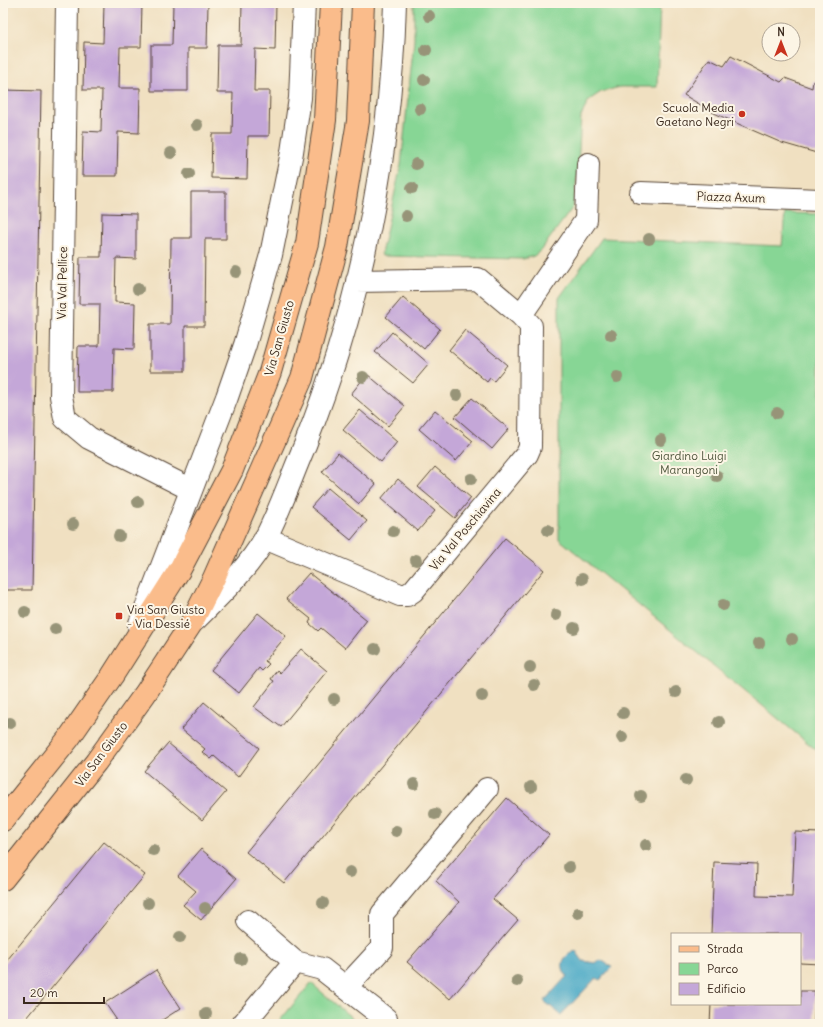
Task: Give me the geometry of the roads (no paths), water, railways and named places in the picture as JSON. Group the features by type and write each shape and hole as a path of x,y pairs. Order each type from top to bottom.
{"main road":[{"name":"Via San Giusto","path":"3,820 77,728 180,569 232,470 270,372 307,243 325,120 331,3"},
{"name":"Via San Giusto","path":"3,879 96,762 145,694 191,624 214,578 302,378 337,247 358,121 363,3"}],"street":[{"name":"Via Val Pellice","path":"67,3 60,396 65,418 89,438 190,489"},
{"name":"Via San Giusto","path":"132,643 190,489 227,397 245,345 271,255 292,152 300,98 304,3"},
{"name":"Via San Giusto","path":"191,624 233,582 265,538 326,391 370,229 386,135 391,90 395,3"},
{"path":"521,314 586,220 588,164"},
{"name":"Piazza Axum","path":"642,193 820,200"},
{"name":"Via Val Poschiavina","path":"265,538 400,595 407,595 413,591 527,454 530,447 532,326 521,314 478,280 357,281"},
{"path":"346,987 382,948 382,914 487,789"},
{"path":"248,921 295,962 322,969 346,987 386,1019 382,1024"},
{"path":"243,1024 295,962"}],"water":[{"path":"576,951 583,961 595,963 601,960 612,967 600,980 596,978 561,1015 544,1001 567,976 563,968 564,960 572,952"}],"place":[{"name":"Scuola Media Gaetano Negri","path":"742,114"},
{"name":"Via San Giusto - Via Dessié","path":"119,616"}],"park label":[{"name":"Giardino Luigi Marangoni","path":"689,462"}]}
